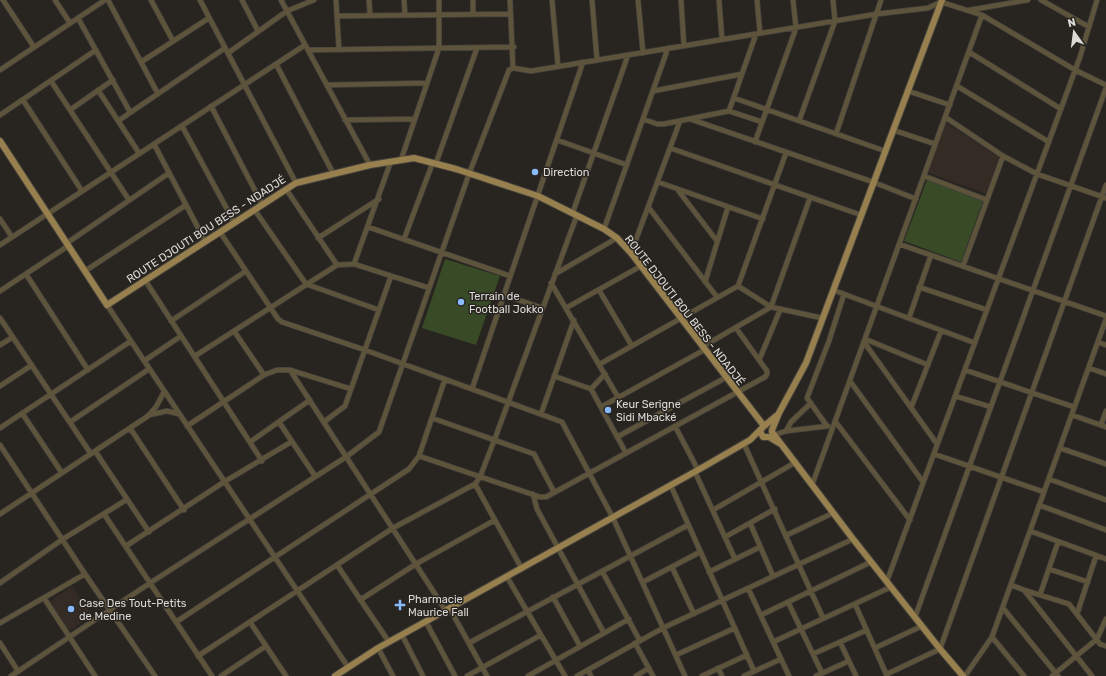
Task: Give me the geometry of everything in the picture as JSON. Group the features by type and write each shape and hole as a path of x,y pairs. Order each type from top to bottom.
{"main road":[{"path":"770,434 778,413 806,363 941,1"},
{"path":"0,141 107,305"},
{"name":"ROUTE DJOUTI BOU BESS - NDADJÉ","path":"107,305 296,183 370,165 414,158 434,162 538,196 604,229 617,238 631,253 763,427"},
{"path":"335,676 378,648 744,444 778,413"},
{"path":"763,427 783,446 796,462 871,562 940,649 964,676"},
{"path":"763,427 770,427 770,434"},
{"path":"750,440 770,434"}],"street":[{"path":"3,0 34,47"},
{"path":"54,0 70,23"},
{"path":"0,70 105,0"},
{"path":"108,0 158,94"},
{"path":"151,0 173,41"},
{"path":"200,0 296,183"},
{"path":"242,0 258,31"},
{"path":"281,0 370,165"},
{"path":"228,53 287,12 314,0"},
{"path":"336,0 339,50"},
{"path":"369,0 370,15"},
{"path":"404,0 405,15"},
{"path":"400,160 439,48 439,0"},
{"path":"473,0 473,14"},
{"path":"510,0 514,47 513,68"},
{"path":"552,0 558,66"},
{"path":"592,0 597,60"},
{"path":"638,0 643,53"},
{"path":"681,0 684,46"},
{"path":"719,0 722,39"},
{"path":"729,111 758,33 757,0"},
{"path":"755,142 796,28 793,0"},
{"path":"799,121 835,21 833,0"},
{"path":"836,134 881,0"},
{"path":"968,10 1000,2 1028,0"},
{"path":"1041,0 1089,27"},
{"path":"887,581 1061,109 1089,27 1096,0"},
{"path":"11,676 150,583 346,456 379,432 469,174 509,70 513,68 531,71 877,14 928,8 941,1 982,15 1106,87 915,617"},
{"path":"338,16 511,14"},
{"path":"812,485 982,15"},
{"path":"78,18 130,112"},
{"path":"141,62 209,18"},
{"path":"0,245 305,45"},
{"path":"308,50 514,47"},
{"path":"118,121 225,48"},
{"path":"404,239 478,48"},
{"path":"604,229 668,48"},
{"path":"0,115 96,50"},
{"path":"969,52 1061,109"},
{"path":"198,656 393,528 475,484 480,477 494,441 555,274 594,153 628,55"},
{"path":"472,389 583,62"},
{"path":"276,64 333,173"},
{"path":"653,91 742,74"},
{"path":"70,110 113,80"},
{"path":"51,81 129,200"},
{"path":"327,85 427,83"},
{"path":"957,86 1049,142"},
{"path":"98,90 139,154"},
{"path":"908,91 950,105"},
{"path":"734,98 885,151"},
{"path":"23,100 82,191"},
{"path":"211,106 262,204"},
{"path":"643,120 660,124 729,111 762,122"},
{"path":"945,117 1003,156 1037,174 1104,198"},
{"path":"345,120 415,119"},
{"path":"690,119 874,182 916,199"},
{"path":"631,253 649,208 680,121"},
{"path":"182,126 234,222"},
{"path":"893,130 935,144"},
{"path":"557,140 627,165"},
{"path":"154,144 205,241"},
{"path":"670,148 861,215"},
{"path":"600,364 738,286 786,153"},
{"path":"963,266 1003,156"},
{"path":"354,264 379,199 391,161"},
{"path":"0,291 169,173"},
{"path":"924,176 987,200"},
{"path":"658,182 763,219"},
{"path":"855,604 887,675 940,649 1064,301 1104,198 1106,185"},
{"path":"677,188 717,241"},
{"path":"286,189 337,265"},
{"path":"601,407 771,307 810,198"},
{"path":"318,238 379,199"},
{"path":"85,271 186,205"},
{"path":"705,282 728,207"},
{"path":"649,208 716,298"},
{"path":"254,209 306,284 379,310"},
{"path":"0,219 12,237"},
{"path":"368,227 510,276"},
{"path":"220,232 278,319 282,322 366,350 562,422 613,518 685,676"},
{"path":"555,274 617,238"},
{"path":"899,244 1064,301 1106,318 992,637 964,676"},
{"path":"908,318 930,255"},
{"path":"195,356 337,265 354,264 429,288"},
{"path":"566,308 641,266"},
{"path":"172,321 246,271"},
{"path":"26,274 88,370"},
{"path":"324,422 343,409 366,350 390,276"},
{"path":"145,280 262,461"},
{"path":"551,283 600,364 618,397"},
{"path":"738,286 771,307 822,318"},
{"path":"920,287 987,310"},
{"path":"599,290 632,346"},
{"path":"833,290 975,343"},
{"path":"827,426 810,403 808,397 829,341 844,294"},
{"path":"504,295 542,308"},
{"path":"107,305 348,667"},
{"path":"760,358 780,310"},
{"path":"0,318 70,422 149,532"},
{"path":"541,414 574,320"},
{"path":"419,456 543,497 737,393 768,374 760,358 736,328"},
{"path":"234,331 264,375"},
{"path":"911,408 941,331"},
{"path":"144,361 181,336"},
{"path":"0,345 13,337"},
{"path":"0,428 131,341"},
{"path":"864,341 928,365"},
{"path":"864,341 938,444"},
{"path":"1098,342 1106,345"},
{"path":"0,386 32,365"},
{"path":"1089,368 1106,374"},
{"path":"70,422 149,369"},
{"path":"187,426 264,375 277,370 290,370 352,389"},
{"path":"290,370 416,564 448,610 469,643 487,676"},
{"path":"965,370 1074,407"},
{"path":"591,389 605,374"},
{"path":"554,376 591,389 626,453"},
{"path":"618,437 725,378"},
{"path":"176,622 274,556 409,469 419,456 445,379"},
{"path":"850,381 924,482"},
{"path":"0,514 148,416 156,407 164,392"},
{"path":"955,396 991,407"},
{"path":"250,442 310,400"},
{"path":"786,431 791,422 810,403"},
{"path":"148,416 167,411 179,414"},
{"path":"1072,414 1103,426 1106,411"},
{"path":"22,413 62,473"},
{"path":"432,418 534,454 554,492"},
{"path":"279,422 315,476"},
{"path":"770,434 827,426 834,423"},
{"path":"834,423 910,520"},
{"path":"675,426 697,471 735,559"},
{"path":"130,428 184,510"},
{"path":"126,546 184,510 224,482 292,442"},
{"path":"744,444 775,509 823,618"},
{"path":"0,446 155,676"},
{"path":"1060,448 1106,464"},
{"path":"934,454 1044,492"},
{"path":"713,510 796,462"},
{"path":"1049,479 1106,500"},
{"path":"475,484 522,569"},
{"path":"671,486 754,671"},
{"path":"533,494 535,506 604,633"},
{"path":"0,583 63,539 126,500"},
{"path":"1039,505 1106,530"},
{"path":"725,537 775,509"},
{"path":"786,535 833,513"},
{"path":"104,514 212,676"},
{"path":"360,600 416,564 495,520"},
{"path":"750,523 773,576"},
{"path":"469,643 688,525"},
{"path":"1030,531 1106,559"},
{"path":"577,676 663,628 853,539"},
{"path":"1040,595 1058,542"},
{"path":"709,572 760,547"},
{"path":"642,582 700,552"},
{"path":"1077,614 1096,556"},
{"path":"761,615 871,562"},
{"path":"337,565 389,642"},
{"path":"672,567 694,614"},
{"path":"1049,569 1088,582"},
{"path":"602,571 640,641"},
{"path":"0,623 85,574"},
{"path":"507,577 565,676"},
{"path":"1011,585 1068,604 1106,651"},
{"path":"773,642 891,587"},
{"path":"748,588 790,676"},
{"path":"1024,590 1092,676"},
{"path":"554,597 580,646"},
{"path":"44,598 95,676"},
{"path":"788,602 822,673"},
{"path":"1003,608 1055,675 1097,639 1106,619"},
{"path":"530,676 628,619"},
{"path":"250,622 286,676"},
{"path":"426,622 455,676"},
{"path":"875,648 922,626"},
{"path":"676,655 735,628"},
{"path":"813,654 867,630"},
{"path":"402,635 423,676"},
{"path":"467,676 541,635"},
{"path":"992,637 1024,676"},
{"path":"840,642 856,676"},
{"path":"0,643 18,671"},
{"path":"636,643 654,676"},
{"path":"1100,644 1106,646"},
{"path":"221,676 266,646"},
{"path":"378,648 393,676"},
{"path":"702,676 747,655"},
{"path":"744,676 781,659"},
{"path":"816,676 849,661"},
{"path":"636,676 649,668"},
{"path":"718,668 722,676"},
{"path":"588,670 591,676"}],"shaded area":[{"path":"946,123 999,157 986,194 927,172"},
{"name":"Case Des Tout-Petits de Medine","path":"72,586 92,615 69,631 49,602"}],"green space":[{"path":"927,180 983,201 961,262 904,241"},
{"name":"Terrain de Football Jokko","path":"445,259 500,276 476,345 422,328"}],"place":[{"name":"Direction","path":"535,172"},
{"name":"Terrain de Football Jokko","path":"461,302"},
{"name":"Keur Serigne Sidi Mbacké","path":"608,410"},
{"name":"Pharmacie Maurice Fall","path":"400,605"},
{"name":"Case Des Tout-Petits de Medine","path":"71,609"}]}
